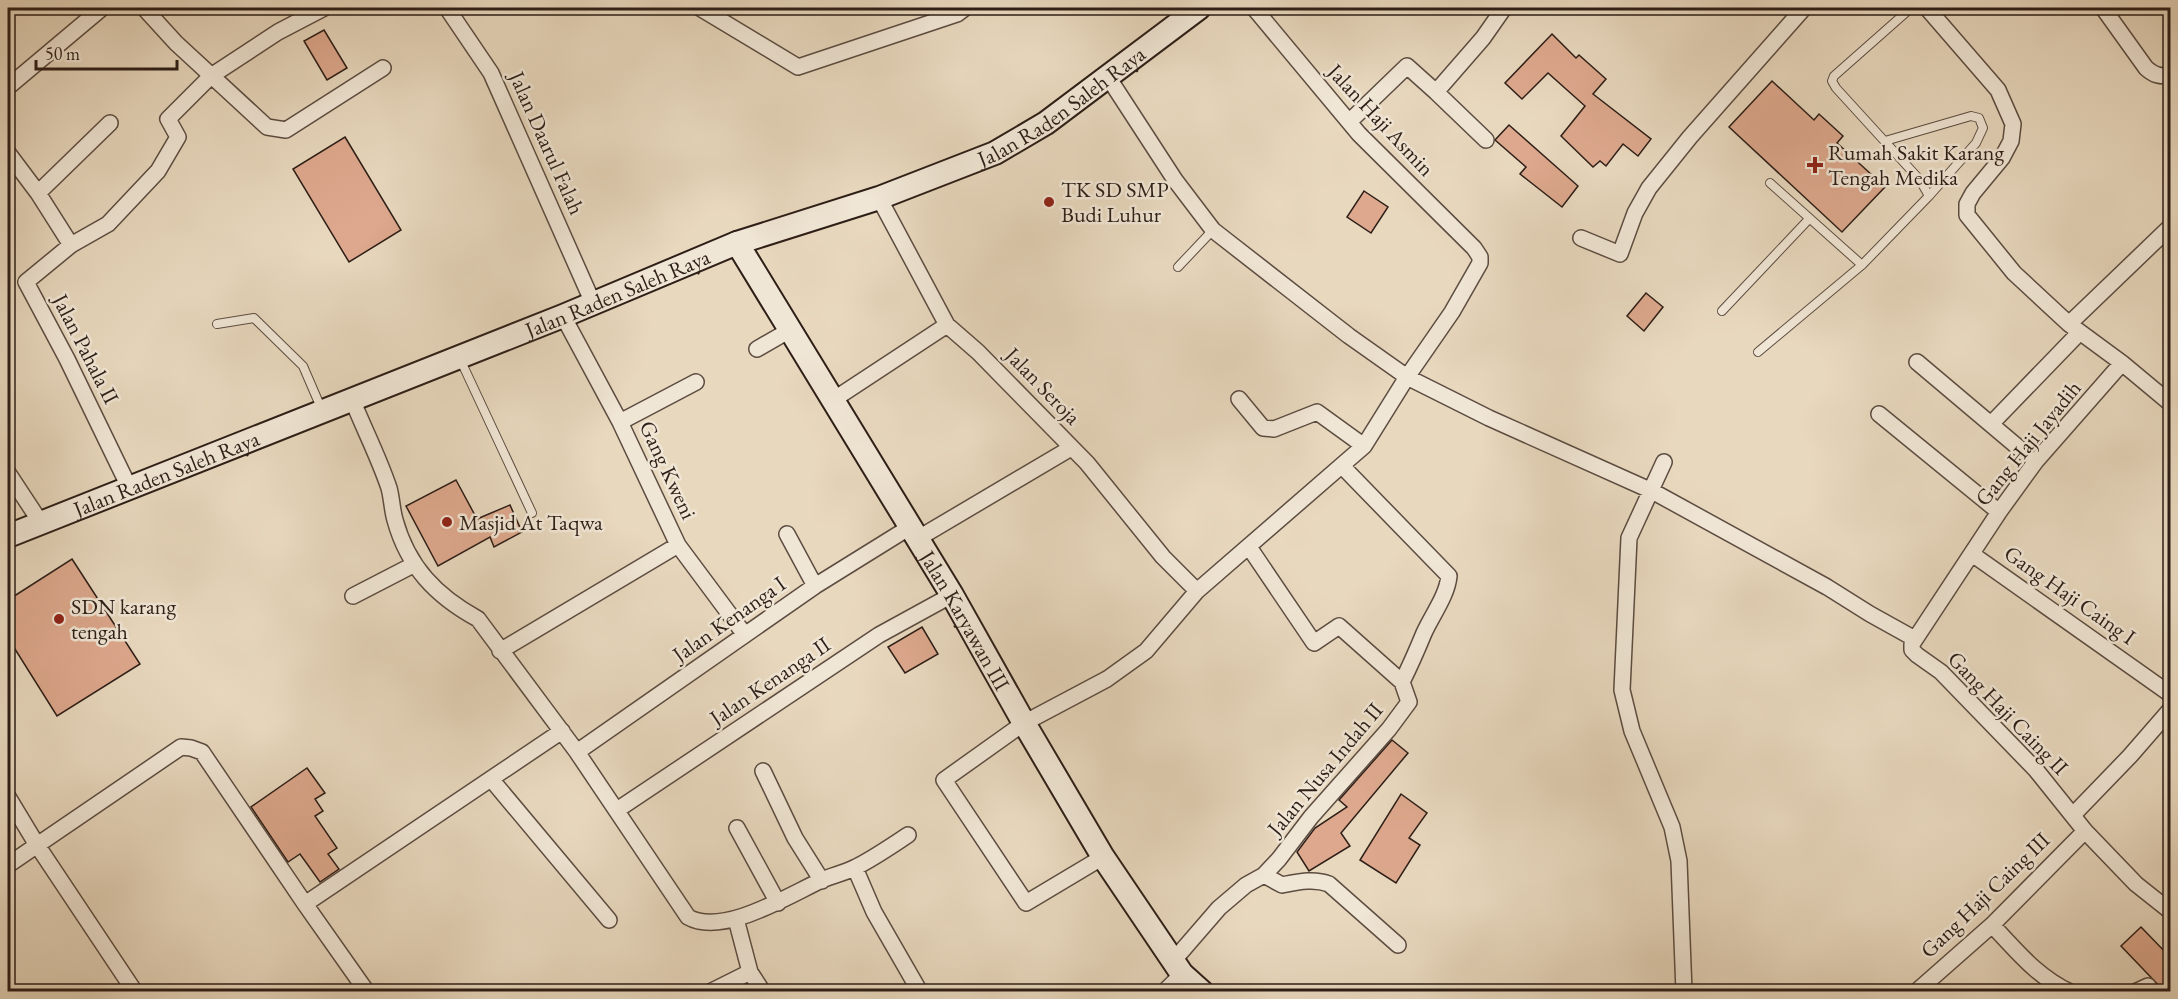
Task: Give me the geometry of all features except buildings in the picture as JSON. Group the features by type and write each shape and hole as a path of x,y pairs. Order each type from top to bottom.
{"main road":[{"name":"Jalan Raden Saleh Raya","path":"8,536 563,316 737,243 879,198 995,153 1046,123 1199,8"},
{"name":"Jalan Karyawan III","path":"737,243 952,596 1103,857 1178,967 1202,992"}],"street":[{"path":"8,87 102,8"},
{"path":"144,8 176,43 267,127 286,130 383,68"},
{"path":"8,153 38,193 71,244 108,224 158,171 178,137 168,119 212,76 278,32 300,13 324,8"},
{"name":"Jalan Daarul Falah","path":"447,8 491,73 593,303"},
{"path":"700,8 798,67 957,14 965,8"},
{"name":"Jalan Haji Asmin","path":"1254,8 1349,122 1474,248 1480,257 1478,269 1452,312 1407,377"},
{"path":"1436,92 1483,38 1504,8"},
{"path":"1581,238 1620,254 1635,213 1649,188 1690,137 1804,8"},
{"path":"1927,8 1998,90 2013,124 2011,141 2002,158 1973,193 1967,204 1967,216 2014,273 2075,328 2170,402"},
{"path":"2103,8 2146,68 2152,74 2161,77 2170,75"},
{"path":"1349,122 1407,66 1486,140"},
{"path":"1108,77 1175,180 1213,230 1349,336 1407,377 1489,418 1652,491 1827,587 1915,639 1972,554"},
{"path":"38,193 110,123"},
{"name":"Jalan Seroja","path":"879,198 947,325 978,352 1087,463 1163,557 1197,591"},
{"path":"1991,424 2075,328 2170,227"},
{"name":"Jalan Pahala II","path":"71,244 27,282 130,489"},
{"name":"Gang Kweni","path":"563,316 620,422 678,545 745,635"},
{"path":"833,400 947,325"},
{"path":"757,349 790,330"},
{"path":"1917,362 2026,454"},
{"name":"Gang Haji Jayadih","path":"1972,554 2036,461 2122,363"},
{"path":"1103,857 1026,903 944,780 1024,723 1107,679 1146,651 1197,591 1364,446 1407,377"},
{"path":"620,422 696,382"},
{"path":"352,399 390,490 395,521 413,565 433,588 464,612 478,619 577,752 688,917 697,922 736,919 778,903 822,880 855,868 908,835"},
{"path":"1239,399 1263,428 1274,429 1317,412 1364,446"},
{"path":"1879,414 1999,512"},
{"name":"Jalan Kenanga I","path":"577,752 815,586 1071,448"},
{"path":"1664,462 1629,538 1622,690 1632,731 1672,827 1679,861 1684,992"},
{"name":"Jalan Nusa Indah II","path":"1164,992 1178,967 1219,908 1246,885 1264,874 1279,859 1311,817 1389,729 1409,702 1402,682 1438,607 1449,579 1448,574 1342,466"},
{"path":"8,473 40,523"},
{"path":"787,534 815,586"},
{"path":"500,651 678,545"},
{"path":"1249,547 1314,643 1339,626 1402,682"},
{"name":"Gang Haji Caing I","path":"1972,554 2170,694"},
{"path":"353,596 413,565"},
{"name":"Jalan Kenanga II","path":"617,810 879,635 952,596"},
{"name":"Gang Haji Caing II","path":"1915,639 1912,650 1941,672 2036,770 2073,815"},
{"path":"2170,710 2130,756 2073,815 2085,831 2136,884 2170,911"},
{"path":"305,904 562,731"},
{"path":"8,865 181,747 191,748 202,752 367,992"},
{"path":"762,771 795,838 822,880"},
{"path":"491,779 609,920"},
{"path":"8,797 37,845 135,992"},
{"path":"737,828 778,903"},
{"name":"Gang Haji Caing III","path":"1916,992 1992,925 2085,831"},
{"path":"855,868 873,912 920,992"},
{"path":"1264,874 1282,885 1303,882 1329,884 1398,945"},
{"path":"736,919 750,972 763,992"},
{"path":"1992,925 2036,972 2054,985 2070,992"},
{"path":"710,992 729,987 750,972"}],"lane":[{"path":"1911,8 1834,76 1832,81 1920,180 1929,196"},
{"path":"1758,352 1862,265 1929,196 1976,143 1983,128 1979,118 1971,116 1885,141"},
{"path":"1770,183 1862,265"},
{"path":"1722,311 1809,219"},
{"path":"1178,267 1213,230"},
{"path":"217,324 254,318 303,366 323,411"},
{"path":"459,357 532,513"}],"place":[{"name":"Rumah Sakit Karang Tengah Medika","path":"1815,165"},
{"name":"TK SD SMP Budi Luhur","path":"1049,202"},
{"name":"Masjid At Taqwa","path":"447,522"},
{"name":"SDN karang tengah","path":"59,619"}]}
